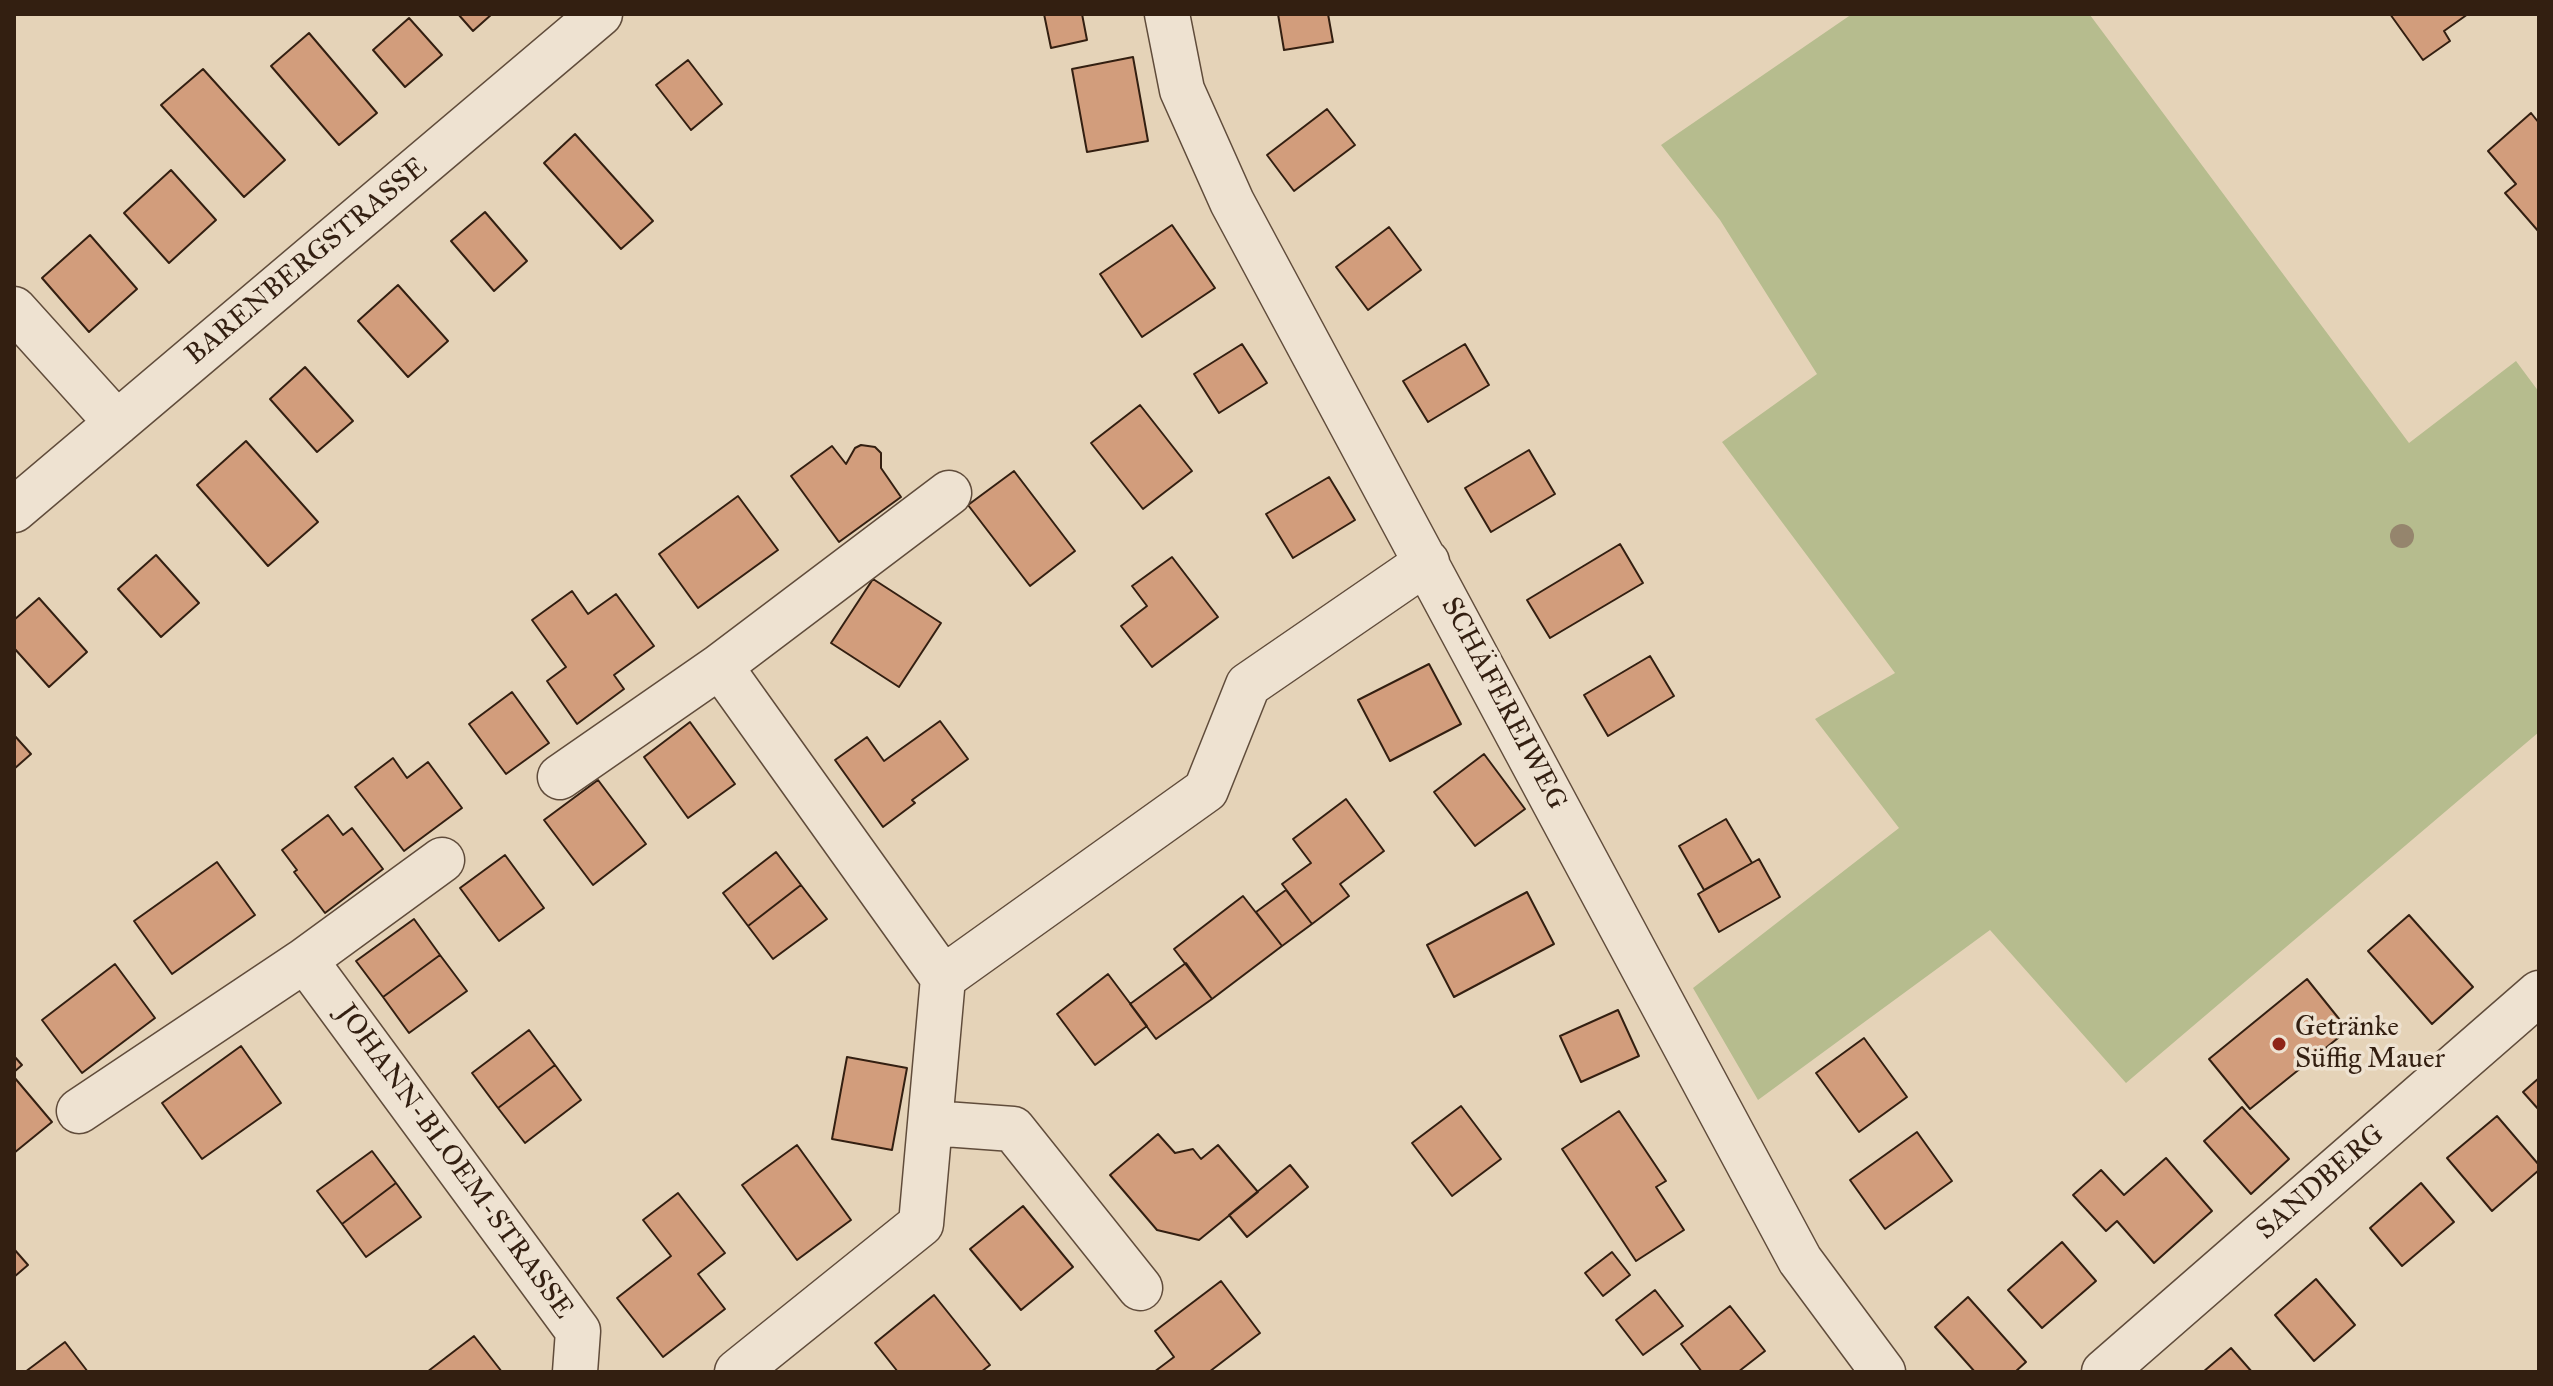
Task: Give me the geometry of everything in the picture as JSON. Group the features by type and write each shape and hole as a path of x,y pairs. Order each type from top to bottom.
{"street":[{"name":"BARENBERGSTRASSE","path":"14,510 600,14"},
{"name":"SCHÄFEREIWEG","path":"1167,14 1182,90 1232,202 1800,1260 1883,1372"},
{"path":"14,309 117,423"},
{"path":"560,777 720,666 949,493"},
{"path":"943,978 1206,790 1248,685 1427,562"},
{"path":"720,666 943,978 921,1224 737,1372"},
{"path":"79,1111 305,960 442,860"},
{"name":"JOHANN-BLOEM-STRASSE","path":"305,960 578,1331 575,1372"},
{"name":"SANDBERG","path":"2104,1372 2539,993"},
{"path":"931,1123 1013,1129 1140,1288"}],"green space":[{"path":"1852,14 2091,14 2409,443 2516,361 2539,392 2539,732 2126,1083 1990,930 1758,1100 1693,988 1899,828 1815,719 1895,673 1722,442 1817,374 1720,220 1661,145"}],"building":[{"path":"458,14 492,14 473,31"},
{"path":"1044,14 1082,14 1087,40 1051,48"},
{"path":"1278,14 1328,14 1333,42 1284,50"},
{"path":"2390,14 2468,14 2444,31 2450,41 2423,60"},
{"path":"409,18 442,55 405,87 373,50"},
{"path":"309,33 377,113 339,145 271,66"},
{"path":"1133,57 1148,141 1087,152 1072,69"},
{"path":"688,60 722,104 691,130 656,85"},
{"path":"203,69 285,160 244,197 161,105"},
{"path":"1327,109 1355,145 1294,191 1267,155"},
{"path":"2531,113 2539,123 2539,232 2505,193 2516,184 2488,151"},
{"path":"575,134 653,221 621,249 544,163"},
{"path":"171,170 216,220 169,263 124,213"},
{"path":"485,212 527,261 494,291 451,241"},
{"path":"1172,225 1215,288 1142,337 1100,274"},
{"path":"1389,227 1421,270 1368,310 1336,267"},
{"path":"90,235 137,289 89,332 42,278"},
{"path":"398,285 448,341 408,377 358,321"},
{"path":"1242,344 1267,383 1219,413 1194,374"},
{"path":"1465,344 1489,385 1428,422 1403,381"},
{"path":"305,367 353,421 317,452 270,399"},
{"path":"1140,405 1192,471 1143,509 1091,443"},
{"path":"246,441 318,522 268,566 197,485"},
{"path":"861,445 875,447 881,453 881,468 901,497 839,542 791,476 832,446 846,464 855,448"},
{"path":"1529,450 1555,494 1491,532 1465,488"},
{"path":"1014,471 1075,551 1030,586 968,505"},
{"path":"1329,477 1355,520 1293,558 1266,514"},
{"path":"738,496 778,550 698,608 659,554"},
{"path":"1620,544 1643,583 1550,638 1527,600"},
{"path":"156,555 199,603 161,637 118,589"},
{"path":"1172,557 1218,617 1152,667 1121,626 1147,606 1132,586"},
{"path":"873,579 941,623 899,687 831,643"},
{"path":"572,591 588,614 616,594 654,646 614,675 624,689 577,724 547,681 566,667 532,620"},
{"path":"39,598 87,652 49,687 14,648 14,620"},
{"path":"1650,656 1674,696 1608,736 1584,695"},
{"path":"1429,664 1461,724 1390,761 1358,700"},
{"path":"512,692 549,743 506,774 469,724"},
{"path":"940,721 968,759 912,800 915,803 883,827 835,760 867,737 884,761"},
{"path":"690,722 735,784 688,818 644,757"},
{"path":"14,735 31,754 14,769"},
{"path":"1484,754 1525,809 1475,846 1434,792"},
{"path":"393,758 407,778 428,762 462,808 404,851 355,787"},
{"path":"598,780 646,844 593,885 544,820"},
{"path":"1346,799 1384,851 1340,884 1349,896 1312,924 1282,884 1311,863 1293,839"},
{"path":"328,815 343,835 352,828 383,869 325,913 294,872 297,870 282,850"},
{"path":"1726,819 1752,863 1704,890 1679,846"},
{"path":"776,852 801,885 748,926 723,893"},
{"path":"505,855 544,908 499,941 460,888"},
{"path":"1759,859 1780,897 1719,932 1698,894"},
{"path":"217,862 255,915 172,974 134,921"},
{"path":"801,885 827,919 773,959 748,926"},
{"path":"1286,890 1312,924 1282,946 1256,912"},
{"path":"1527,892 1554,944 1454,997 1427,945"},
{"path":"1243,896 1282,946 1212,999 1174,949"},
{"path":"2409,915 2473,987 2432,1024 2368,951"},
{"path":"414,919 440,955 383,997 356,961"},
{"path":"440,955 467,991 409,1033 383,997"},
{"path":"1186,963 1212,999 1156,1039 1130,1004"},
{"path":"115,964 155,1018 82,1073 42,1020"},
{"path":"1108,974 1147,1026 1095,1065 1057,1014"},
{"name":"Getränke Süffig Mauer","path":"2307,979 2348,1030 2250,1109 2209,1059"},
{"path":"1618,1010 1639,1056 1581,1082 1560,1036"},
{"path":"529,1030 555,1065 498,1108 472,1073"},
{"path":"1864,1038 1907,1097 1859,1132 1816,1073"},
{"path":"241,1046 281,1103 202,1159 162,1103"},
{"path":"14,1056 22,1065 14,1072"},
{"path":"847,1057 907,1068 892,1150 832,1139"},
{"path":"555,1065 581,1100 525,1143 498,1108"},
{"path":"14,1077 52,1122 14,1153"},
{"path":"2539,1078 2539,1110 2523,1092"},
{"path":"1461,1106 1501,1159 1452,1196 1412,1143"},
{"path":"2242,1107 2289,1159 2251,1194 2204,1141"},
{"path":"1619,1111 1666,1181 1656,1187 1684,1230 1636,1261 1562,1149"},
{"path":"2497,1116 2539,1165 2539,1170 2492,1211 2447,1158"},
{"path":"1917,1132 1952,1181 1885,1229 1850,1180"},
{"path":"1158,1134 1175,1153 1193,1149 1201,1159 1218,1145 1258,1192 1199,1240 1157,1230 1110,1175"},
{"path":"797,1145 851,1220 797,1260 742,1185"},
{"path":"372,1151 396,1183 342,1224 317,1191"},
{"path":"2166,1158 2212,1211 2154,1263 2117,1221 2106,1231 2073,1195 2101,1170 2124,1195"},
{"path":"1290,1165 1308,1187 1247,1237 1229,1215"},
{"path":"396,1183 421,1217 366,1257 342,1224"},
{"path":"2421,1183 2454,1222 2402,1266 2370,1228"},
{"path":"678,1193 725,1253 698,1274 725,1309 663,1357 617,1298 671,1256 643,1220"},
{"path":"1023,1206 1073,1267 1021,1310 970,1249"},
{"path":"2062,1242 2096,1281 2042,1328 2008,1290"},
{"path":"14,1249 28,1265 14,1277"},
{"path":"1612,1252 1630,1275 1603,1296 1585,1273"},
{"path":"2316,1279 2355,1325 2314,1361 2275,1315"},
{"path":"1221,1281 1260,1333 1209,1372 1154,1372 1174,1357 1155,1331"},
{"path":"1655,1290 1683,1326 1643,1355 1616,1320"},
{"path":"934,1295 990,1365 981,1372 898,1372 875,1343"},
{"path":"1968,1297 2026,1362 2015,1372 1975,1372 1935,1327"},
{"path":"1730,1306 1765,1351 1738,1372 1702,1372 1681,1344"},
{"path":"474,1336 502,1372 427,1372"},
{"path":"65,1342 88,1372 25,1372"},
{"path":"2231,1348 2252,1372 2203,1372"}],"place":[{"name":"Getränke Süffig Mauer","path":"2279,1044"}]}
